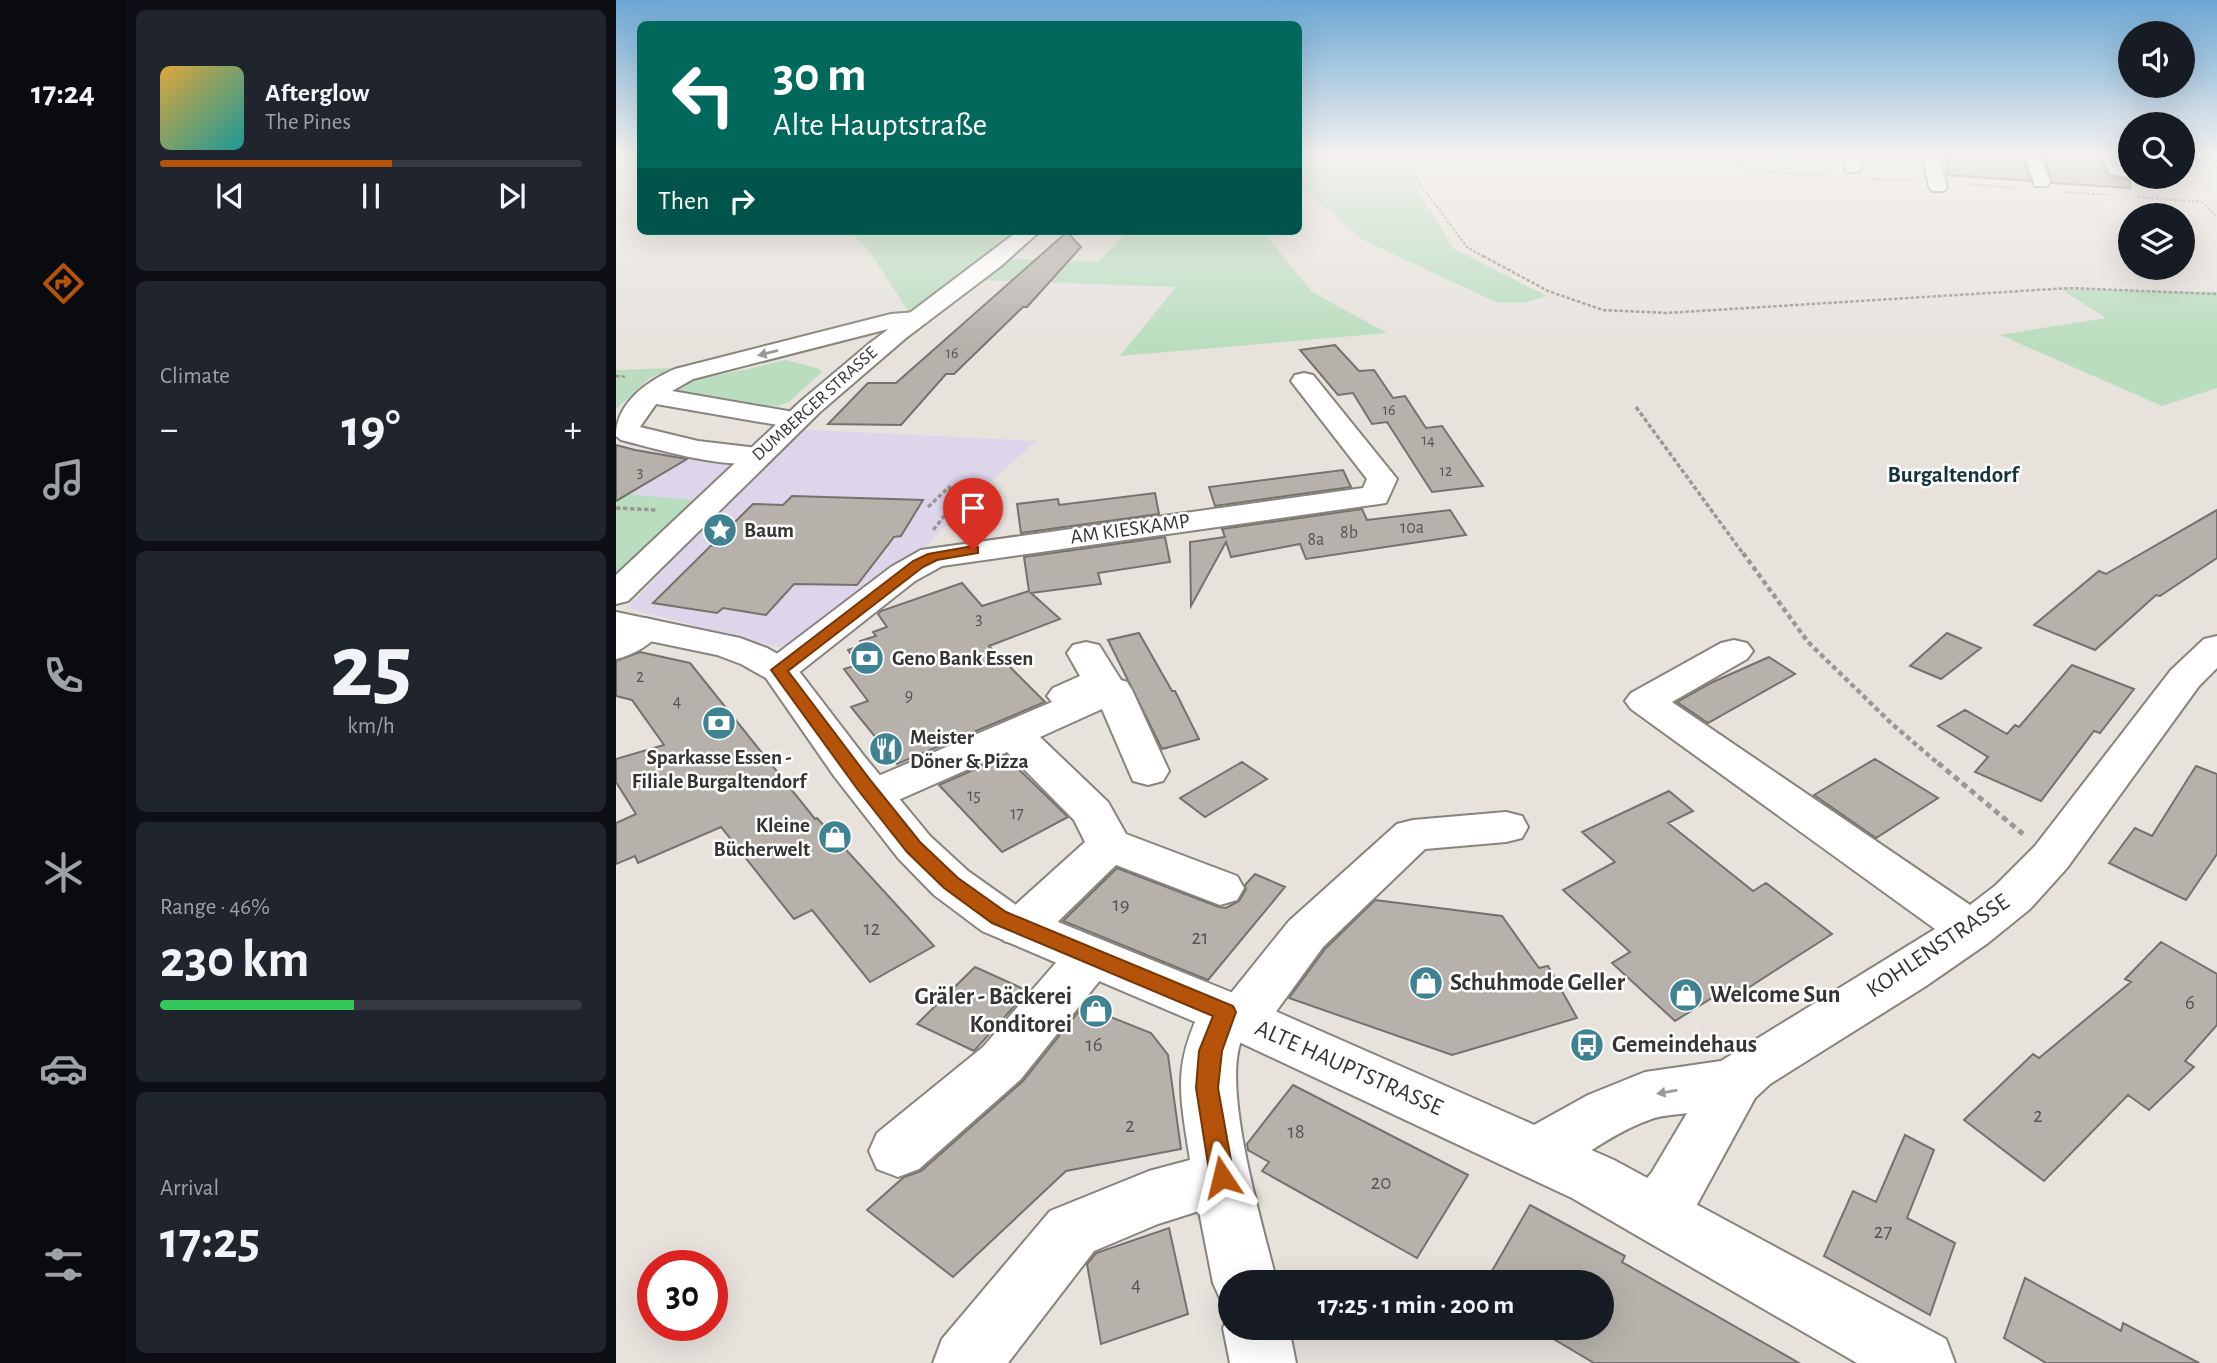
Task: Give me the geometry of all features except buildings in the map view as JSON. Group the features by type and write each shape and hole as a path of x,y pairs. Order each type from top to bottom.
{"street":[{"name":"DUMBERGER STRASSE","path":"616,594 776,437 878,348 1025,235"},
{"path":"776,437 698,450 631,434 625,429 639,407 663,384 684,374 891,321 916,318"},
{"path":"825,340 864,341 878,348"},
{"name":"AM KIESKAMP","path":"779,670 903,573 933,556 1375,496 1382,479 1304,381"},
{"path":"639,407 776,437"},
{"name":"ALTE HAUPTSTRASSE","path":"626,634 727,646 754,656 779,670 914,847 951,883 999,918 1233,1016 1537,1153 1656,1213 1922,1363"},
{"name":"KOHLENSTRASSE","path":"1656,1213 1673,1191 1735,1082 1761,1062 1971,930 2013,897 2051,857 2185,678 2217,647"},
{"path":"1734,651 1645,701 1971,930"},
{"path":"868,790 1102,681 1086,653"},
{"path":"868,790 1013,734 1113,691 1148,771"},
{"path":"1013,734 1092,812 1109,845 1220,888"},
{"path":"1242,1270 1222,1177 1207,1088 1210,1051 1233,1016 1306,934 1413,835 1506,827"},
{"path":"1021,928 1109,845"},
{"path":"898,1152 1002,1063 1091,956"},
{"name":"KOHLENSTRASSE","path":"1537,1153 1608,1112 1645,1096 1735,1082"},
{"path":"966,1363 1072,1231 1149,1199 1222,1177"},
{"path":"1258,1340 1263,1363"}],"path":[{"path":"1444,217 1467,247 1548,290 1602,310 1666,313 2070,288 2217,294"},
{"path":"1636,407 1808,642 1892,724 2051,857"},
{"path":"903,573 956,502 949,487 928,507"}],"shaded area":[{"path":"792,429 1036,441 963,507 902,573 793,651 627,608 677,556 745,472"},
{"path":"645,450 741,466 706,501 616,493 634,455"}],"green space":[{"path":"1336,217 1434,217 1454,249 1547,296 1524,303 1496,302 1363,240"},
{"path":"853,235 1012,235 916,309 908,311 870,252"},
{"path":"1124,235 1265,235 1312,292 1387,333 1120,356 1176,287 977,280 1013,259 1098,262"},
{"path":"2061,289 2217,292 2217,388 2162,406 2000,335 2106,318"},
{"path":"785,360 820,369 822,372 789,402 777,406 738,402 730,406 681,396 677,390 697,376 729,373"},
{"path":"675,368 650,378 616,409 616,370"},
{"path":"616,493 706,501 616,589"}],"place":[{"name":"Baum","path":"720,530"},
{"name":"Geno Bank Essen","path":"867,658"},
{"name":"Sparkasse Essen - Filiale Burgaltendorf","path":"719,723"},
{"name":"Meister Döner & Pizza","path":"886,749"},
{"name":"Kleine Bücherwelt","path":"835,837"},
{"name":"Schuhmode Geller","path":"1426,983"},
{"name":"Welcome Sun","path":"1686,995"},
{"name":"Gräler - Bäckerei Konditorei","path":"1096,1011"},
{"name":"Gemeindehaus","path":"1587,1045"}],"district":[{"name":"Burgaltendorf","path":"1953,475"}],"route":[{"path":"973,550 933,556 903,573 779,670 864,786 914,847 951,883 999,918 1225,1012 1210,1051 1207,1088 1222,1177"}]}
